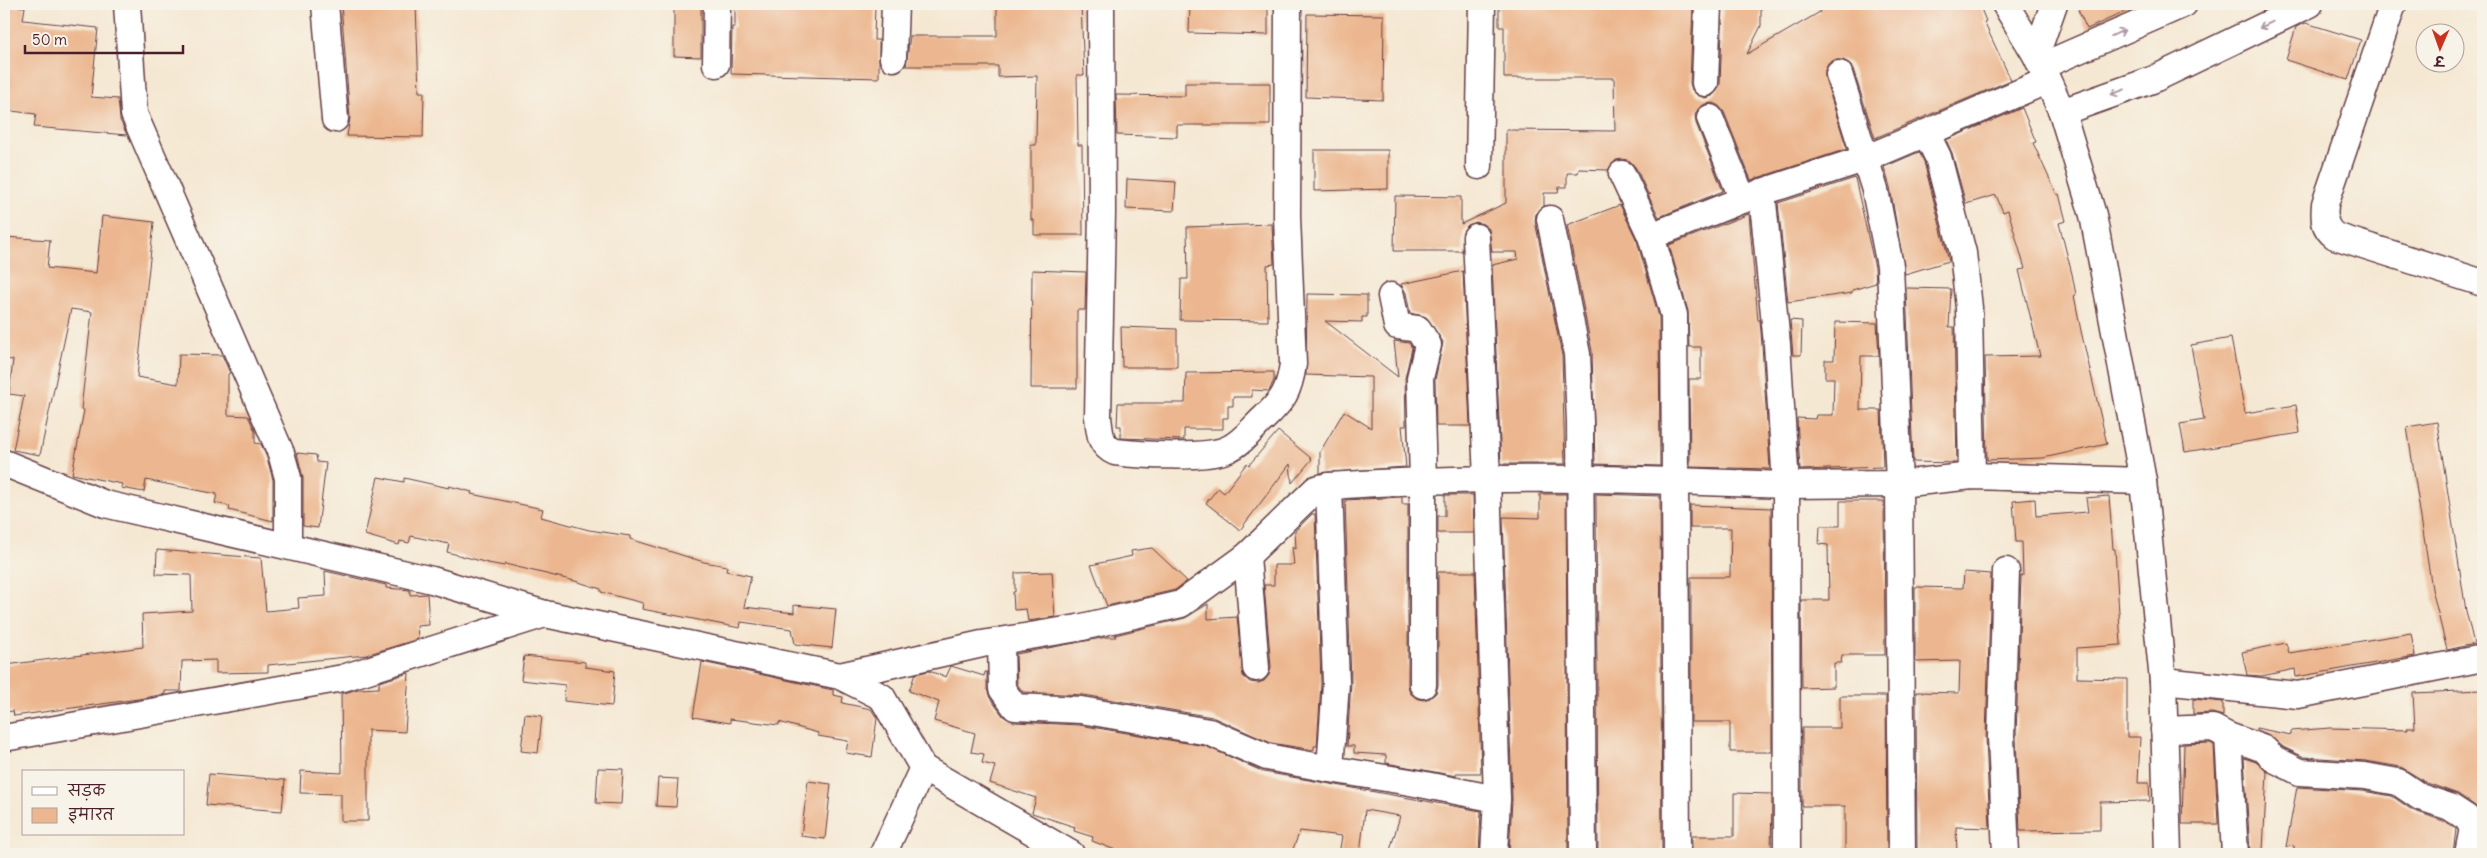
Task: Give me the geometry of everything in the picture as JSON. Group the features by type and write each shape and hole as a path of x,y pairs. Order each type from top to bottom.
{"street":[{"path":"127,4 134,114 281,454 288,478 288,545"},
{"path":"325,4 334,119"},
{"path":"716,4 716,64"},
{"path":"894,58 895,4"},
{"path":"1102,4 1102,212 1098,417 1101,440 1105,448 1114,452 1205,454 1228,449 1238,443 1281,402 1291,380 1293,364 1287,217 1288,4"},
{"path":"1479,166 1482,4"},
{"path":"1706,83 1708,4"},
{"path":"2006,4 2041,68 2062,112 2093,215 2143,481 2163,681 2168,854"},
{"path":"2041,68 2054,4"},
{"path":"1651,236 1752,196 1867,158 1926,133 2041,68 2160,10 2184,4"},
{"path":"2062,112 2152,80 2310,4"},
{"path":"2392,4 2325,204 2324,220 2327,230 2335,236 2483,283"},
{"path":"1839,74 1867,158 1890,266 1899,484 1902,854"},
{"path":"1710,118 1752,196 1777,344 1786,486 1787,854"},
{"path":"1926,133 1938,157 1963,253 1969,308 1972,476"},
{"path":"1622,174 1651,236 1674,315 1677,854"},
{"path":"1550,219 1577,354 1580,478 1583,854"},
{"path":"1476,236 1497,799 1494,854"},
{"path":"1391,296 1397,326 1418,329 1428,345 1420,378 1423,480 1424,685"},
{"path":"4,463 105,504 432,580 545,614 840,676 882,697 923,768 1062,852"},
{"path":"840,676 1001,641 1078,628 1181,604 1247,556 1316,489 1329,486 1486,478 1580,478 1786,486 1899,484 1972,476 2143,481"},
{"path":"1329,486 1336,683 1330,769"},
{"path":"1247,556 1256,668"},
{"path":"2006,571 2001,737 2006,854"},
{"path":"4,738 343,678 545,614"},
{"path":"1001,641 1002,689 1015,707 1081,710 1209,732 1267,757 1497,799"},
{"path":"2163,681 2298,695 2483,658"},
{"path":"2164,730 2213,728 2228,736 2264,749 2274,759 2300,772 2364,776 2398,782 2420,797 2450,807 2467,818 2473,828 2468,854"},
{"path":"2228,736 2235,854"},
{"path":"883,854 923,768"}],"building":[{"path":"341,4 416,4 419,92 424,92 423,137 347,136 350,118"},
{"path":"674,4 701,4 701,57 674,56"},
{"path":"735,4 875,4 874,40 879,40 879,78 731,74 732,27 735,27"},
{"path":"997,4 1081,4 1084,75 1077,75 1078,145 1082,145 1083,235 1034,235 1034,220 1031,220 1031,145 1036,145 1037,76 998,77 998,66 906,66 910,36 997,36"},
{"path":"1190,4 1268,4 1268,35 1189,33"},
{"path":"1499,4 1693,4 1690,83 1692,90 1697,95 1705,98 1712,96 1720,84 1723,4 1761,5 1761,26 1747,54 1820,12 1815,4 1979,4 1986,21 1984,22 2011,80 1875,138 1853,69 1849,63 1843,60 1834,60 1828,64 1825,70 1825,78 1847,149 1751,180 1724,112 1713,103 1705,104 1698,109 1695,115 1696,123 1723,191 1659,217 1648,195 1651,194 1648,194 1636,168 1630,161 1616,160 1608,170 1579,169 1578,173 1567,173 1567,187 1559,187 1558,193 1544,193 1544,206 1536,214 1535,221 1562,356 1565,464 1501,464 1492,265 1518,259 1517,252 1492,252 1489,229 1483,224 1476,222 1468,225 1463,231 1462,251 1394,251 1395,196 1461,197 1461,224 1506,203 1506,130 1615,131 1614,78 1504,78 1504,27 1499,27"},
{"path":"2091,4 2142,4 2087,29 2078,10"},
{"path":"4,5 25,7 23,20 98,28 91,97 118,99 120,120 127,135 34,127 36,114 4,110"},
{"path":"1307,14 1384,15 1383,100 1306,97"},
{"path":"2306,23 2361,40 2348,80 2286,60 2296,27"},
{"path":"1185,83 1270,83 1270,125 1177,125 1177,137 1117,135 1116,95 1185,96"},
{"path":"2022,108 2036,142 2033,143 2057,195 2059,194 2066,221 2059,223 2072,274 2081,331 2107,444 2043,458 1987,460 1985,357 2040,356 2019,270 2025,269 2008,210 2003,212 1996,195 1966,204 1952,153 1946,140"},
{"path":"1314,150 1388,150 1388,189 1314,191"},
{"path":"1919,152 1924,162 1949,261 1905,274 1890,187 1884,167"},
{"path":"1855,178 1875,268 1876,283 1852,290 1852,293 1788,302 1778,203"},
{"path":"1127,179 1176,182 1174,211 1126,209"},
{"path":"1620,205 1637,241 1659,317 1660,466 1595,464 1592,351 1567,225"},
{"path":"1749,214 1758,320 1760,320 1770,469 1690,467 1689,379 1701,379 1701,347 1689,347 1688,311 1669,245"},
{"path":"102,216 154,222 137,377 178,384 179,354 222,355 230,373 228,374 228,415 248,416 255,431 255,443 261,444 267,458 273,480 273,521 229,510 230,506 215,503 217,494 146,480 144,492 121,488 122,484 72,474 84,410 81,409 92,312 71,309 40,455 13,450 24,396 9,394 13,360 4,359 4,237 50,240 47,268 96,273"},
{"path":"1272,224 1274,264 1267,265 1268,321 1180,320 1181,279 1188,279 1187,227"},
{"path":"1032,270 1086,272 1085,310 1077,310 1077,388 1031,388"},
{"path":"1463,271 1470,426 1436,426 1435,380 1443,342 1426,317 1410,313 1406,293 1401,284"},
{"path":"1906,288 1951,289 1949,327 1954,327 1957,463 1913,462"},
{"path":"1307,294 1367,295 1367,317 1362,317 1362,322 1325,321 1398,377 1394,341 1409,343 1412,348 1405,378 1406,426 1402,426 1406,467 1320,473 1320,452 1344,411 1371,428 1371,377 1306,375"},
{"path":"1790,320 1802,321 1801,355 1793,355"},
{"path":"1835,322 1877,323 1879,356 1861,356 1860,410 1881,410 1883,467 1800,470 1797,418 1815,419 1816,415 1833,415 1834,378 1825,378 1825,360 1834,360"},
{"path":"1121,327 1177,329 1177,367 1122,367"},
{"path":"2231,338 2245,413 2296,405 2300,433 2185,452 2180,424 2204,420 2191,345"},
{"path":"1274,372 1274,380 1269,391 1252,390 1252,397 1233,397 1233,406 1228,406 1228,418 1223,418 1223,429 1184,429 1184,440 1121,438 1121,426 1117,426 1118,403 1185,403 1186,373"},
{"path":"2437,422 2466,611 2474,644 2447,650 2432,589 2407,427"},
{"path":"1278,431 1312,459 1292,483 1290,464 1240,530 1206,503 1218,488 1224,493 1247,463 1249,465"},
{"path":"297,453 316,455 317,462 326,463 318,528 303,526 303,478"},
{"path":"378,477 404,482 404,478 449,488 449,486 472,492 471,494 543,509 541,517 589,530 630,536 630,539 704,562 727,566 726,571 751,576 744,607 794,613 794,605 836,609 832,648 795,644 792,629 741,622 740,628 642,609 643,603 601,592 601,589 575,581 505,564 504,566 488,563 447,552 449,544 411,536 409,543 400,541 399,545 365,535"},
{"path":"1540,494 1566,494 1568,853 1509,854 1512,799 1503,517 1540,518"},
{"path":"1596,494 1660,496 1662,854 1598,854"},
{"path":"1445,495 1473,495 1474,533 1438,533 1438,516 1445,516"},
{"path":"2109,496 2113,549 2115,549 2121,645 2077,648 2077,678 2127,679 2127,737 2140,737 2138,783 2149,783 2150,801 2100,802 2100,830 2020,831 2016,737 2021,575 2023,576 2022,542 2016,542 2013,501 2035,499 2036,516 2088,512 2086,498"},
{"path":"1402,497 1402,504 1408,504 1408,685 1410,693 1416,698 1423,700 1430,698 1436,693 1438,685 1438,572 1475,572 1481,773 1456,773 1456,776 1386,763 1386,755 1354,753 1354,746 1347,746 1351,682 1345,500"},
{"path":"1840,501 1884,501 1885,655 1842,655 1841,663 1834,663 1834,687 1802,688 1801,600 1829,600 1828,545 1819,544 1820,526 1840,526"},
{"path":"1690,505 1771,508 1772,752 1730,752 1730,722 1691,722 1691,577 1730,577 1731,528 1690,528"},
{"path":"1312,514 1315,514 1321,683 1317,746 1314,746 1314,750 1271,743 1212,717 1084,695 1023,692 1017,684 1016,654 1107,637 1116,637 1115,635 1185,618 1208,604 1208,619 1237,617 1243,676 1250,682 1258,683 1264,681 1269,675 1271,667 1264,585 1274,585 1274,565 1294,565 1292,547 1296,549 1295,531"},
{"path":"1152,548 1187,581 1175,590 1107,606 1091,565 1132,556 1131,551"},
{"path":"157,550 261,558 266,611 299,608 298,598 326,596 325,571 386,585 386,588 410,590 410,595 427,594 429,625 417,626 418,639 366,655 268,665 268,672 216,673 216,660 182,661 181,691 165,691 165,694 138,699 14,716 13,711 4,712 4,670 6,670 6,665 143,647 142,614 192,611 191,575 156,574"},
{"path":"1052,572 1055,617 1028,621 1026,609 1014,610 1015,573"},
{"path":"1964,572 1991,574 1986,737 1990,828 1956,827 1957,854 1917,854 1916,692 1959,693 1960,661 1915,662 1915,587 1963,588"},
{"path":"2411,633 2415,656 2296,677 2295,669 2262,676 2247,675 2242,652 2286,643 2289,653"},
{"path":"524,656 585,662 585,667 615,671 612,706 564,701 565,685 521,680"},
{"path":"702,662 833,690 833,695 843,697 842,703 871,709 877,718 872,757 846,753 848,741 818,736 818,733 779,722 779,725 730,719 730,723 693,717"},
{"path":"951,666 984,676 985,672 987,672 987,689 990,698 1003,716 1014,722 1079,725 1205,746 1264,772 1481,811 1479,854 1389,854 1400,816 1365,810 1360,854 1339,854 1342,836 1300,831 1291,854 1146,854 1118,851 1092,841 1093,837 1074,831 1075,827 1032,813 1036,798 990,783 995,766 982,763 984,754 971,752 975,733 934,721 939,702 909,691 915,674 929,671 946,677"},
{"path":"409,673 405,732 368,730 368,821 341,821 341,794 300,793 301,771 342,773 341,694 358,689 379,688 379,682"},
{"path":"2483,690 2483,816 2475,806 2458,794 2427,783 2401,767 2366,761 2304,757 2283,747 2269,735 2256,730 2256,728 2291,735 2291,731 2330,728 2408,730 2407,728 2415,728 2413,693"},
{"path":"1840,696 1886,696 1887,854 1845,854 1845,806 1802,806 1802,728 1840,728"},
{"path":"2193,699 2223,702 2223,716 2212,713 2193,714"},
{"path":"525,714 542,716 538,753 521,751"},
{"path":"2210,743 2214,745 2218,824 2182,824 2184,744"},
{"path":"2244,758 2256,762 2267,772 2263,850 2250,851"},
{"path":"598,768 623,769 621,804 596,803"},
{"path":"209,774 285,780 282,811 206,805"},
{"path":"658,778 678,779 676,807 656,806"},
{"path":"808,781 831,784 825,839 801,836"},
{"path":"2297,787 2363,791 2392,796 2412,810 2443,821 2456,829 2453,854 2364,854 2327,851 2327,854 2294,854 2294,846 2286,847"},
{"path":"1734,793 1772,794 1771,854 1692,854 1692,836 1734,836"}]}
